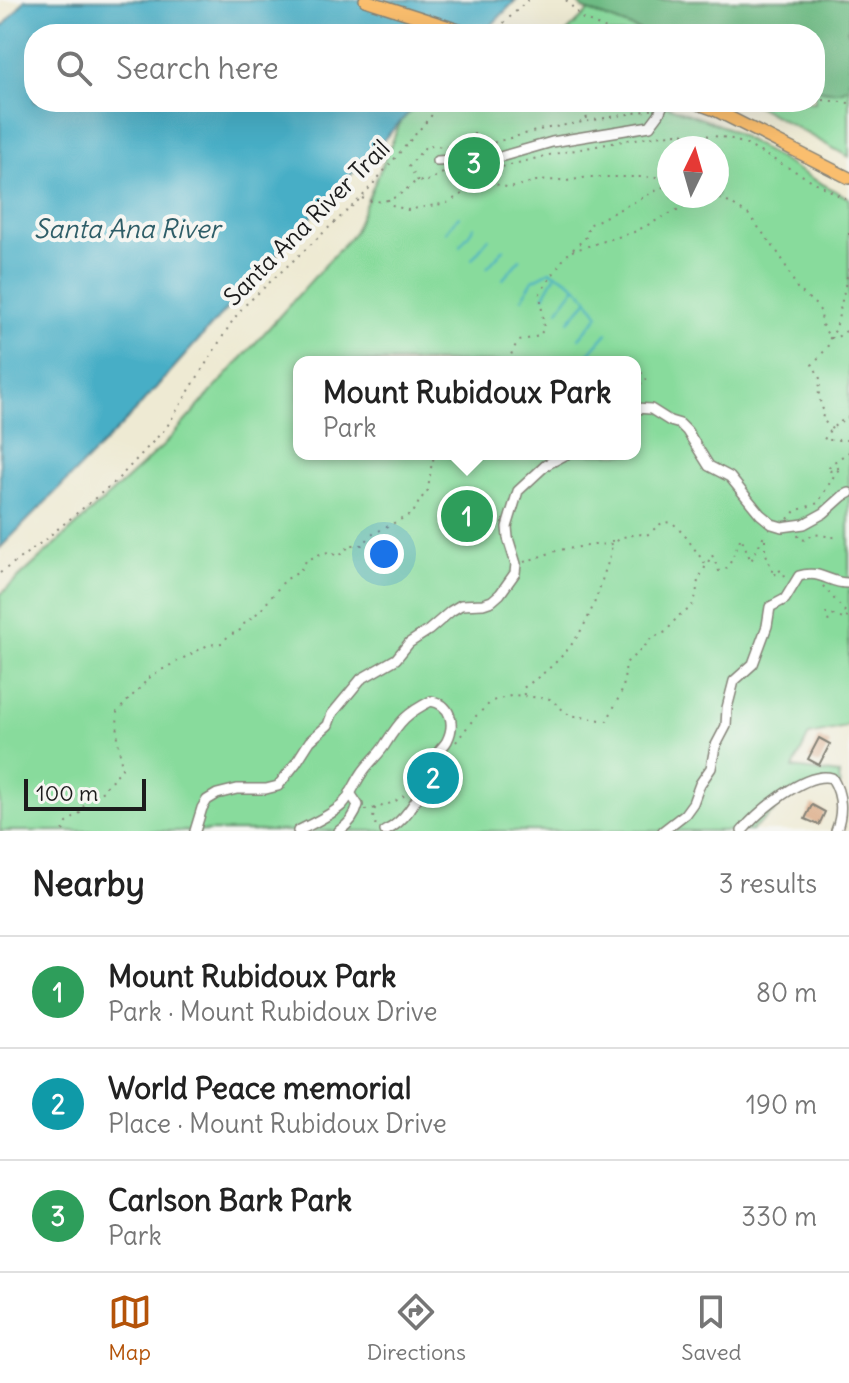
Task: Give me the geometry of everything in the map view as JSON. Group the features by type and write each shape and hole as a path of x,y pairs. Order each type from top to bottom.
{"main road":[{"path":"365,0 440,24"},
{"path":"719,112 849,178"}],"street":[{"path":"437,161 500,157 552,142 650,126 660,112"},
{"path":"641,408 651,409 680,424 709,466 730,477 760,514 774,525 804,524 849,493"},
{"path":"195,831 202,808 207,800 217,794 278,786 361,679 396,659 409,643 451,611 461,605 492,601 500,594 515,573 516,564 507,527 518,491 556,460"},
{"path":"663,831 685,814 711,768 715,747 726,726 734,681 753,664 767,626 770,607 785,599 798,578 806,574 817,573 837,583 849,583"},
{"path":"298,831 336,809 407,715 431,701 441,702 449,712 447,741 414,803 395,827 384,828"},
{"path":"742,831 789,790 820,777 832,778 837,786 840,801 836,831"},
{"path":"339,831 347,825 358,805 350,793"}],"path":[{"path":"503,24 528,0"},
{"path":"566,0 583,19 595,24"},
{"path":"825,100 849,103"},
{"name":"Santa Ana River Trail","path":"0,573 117,480 171,421 243,307 361,198 434,112"},
{"path":"586,112 587,121"},
{"path":"418,182 409,166 426,146 475,146 543,129 639,112"},
{"path":"474,133 475,146"},
{"path":"479,167 494,169 579,149 677,133 712,136 747,145 849,201"},
{"path":"361,198 375,203 400,195 411,183 423,183 449,170 470,168"},
{"path":"388,199 389,204 407,210 447,203 488,182 510,188 536,181 588,177 657,177"},
{"path":"511,356 519,341 539,336 544,329 540,293 570,251 586,237 589,225 657,190"},
{"path":"729,202 749,215 762,230 781,257 793,283 821,312 822,325 830,338"},
{"path":"570,251 634,232 681,208"},
{"path":"849,233 849,238"},
{"path":"832,429 822,419 824,411 818,389 820,377 812,365 827,348 836,329 849,267"},
{"path":"830,338 836,338 849,329"},
{"path":"849,417 828,432 824,440 849,440"},
{"path":"840,538 813,534 806,540 799,539 788,516 818,503 841,467 827,470 849,452"},
{"path":"63,831 67,823 80,813 87,800 105,790 122,769 117,712 148,678 237,633 285,580 299,572 306,561 322,553 342,554 350,545 362,545 373,534 413,513 428,490 433,460"},
{"path":"516,564 559,550 612,542 638,534 647,535 663,522 673,523 706,565"},
{"path":"454,745 475,717 492,701 514,695 550,699 569,715 607,721 623,689 626,663 651,638 666,632 678,616 691,608 698,580 712,555 719,571 728,568 741,537 751,561 766,530 774,525"},
{"path":"764,538 774,576 779,569 783,576 794,570 798,578"},
{"path":"525,696 523,688 555,665 572,646 597,600 612,542"},
{"path":"818,581 848,615 846,620 824,614 830,626"},
{"path":"356,811 399,799 425,778"},
{"path":"375,808 375,824 384,828"}],"green space":[{"path":"575,0 849,0 849,86 837,91 825,90 825,24 623,24 583,9"},
{"path":"600,0 849,0 849,157 768,112 825,112 825,24 575,24"},
{"path":"405,112 683,112 727,128 849,198 849,722 845,727 809,735 793,768 839,774 840,786 798,789 785,797 778,808 751,831 0,831 0,595 164,445 353,234"}],"water":[{"name":"Santa Ana River","path":"25,0 516,0 493,24 24,24 24,112 410,112 255,277 129,418 0,548 0,30"}],"building":[{"path":"819,738 830,744 819,765 808,759"},
{"path":"438,765 438,789 428,790 431,780 422,777 423,774 431,776"},
{"path":"812,805 825,812 819,825 805,819"}],"waterway":[{"path":"446,232 459,216"},
{"path":"460,246 474,227"},
{"path":"472,259 489,238"},
{"path":"487,268 504,249"},
{"path":"503,279 520,259"},
{"path":"522,299 533,280 550,271 566,279 599,315 579,338"},
{"path":"544,296 555,276"},
{"path":"558,310 576,286"},
{"path":"569,321 587,301"},
{"path":"587,356 607,333"}],"place":[{"name":"Carlson Bark Park","path":"474,163"},
{"name":"Mount Rubidoux Park","path":"467,516"},
{"name":"World Peace memorial","path":"433,778"}]}
